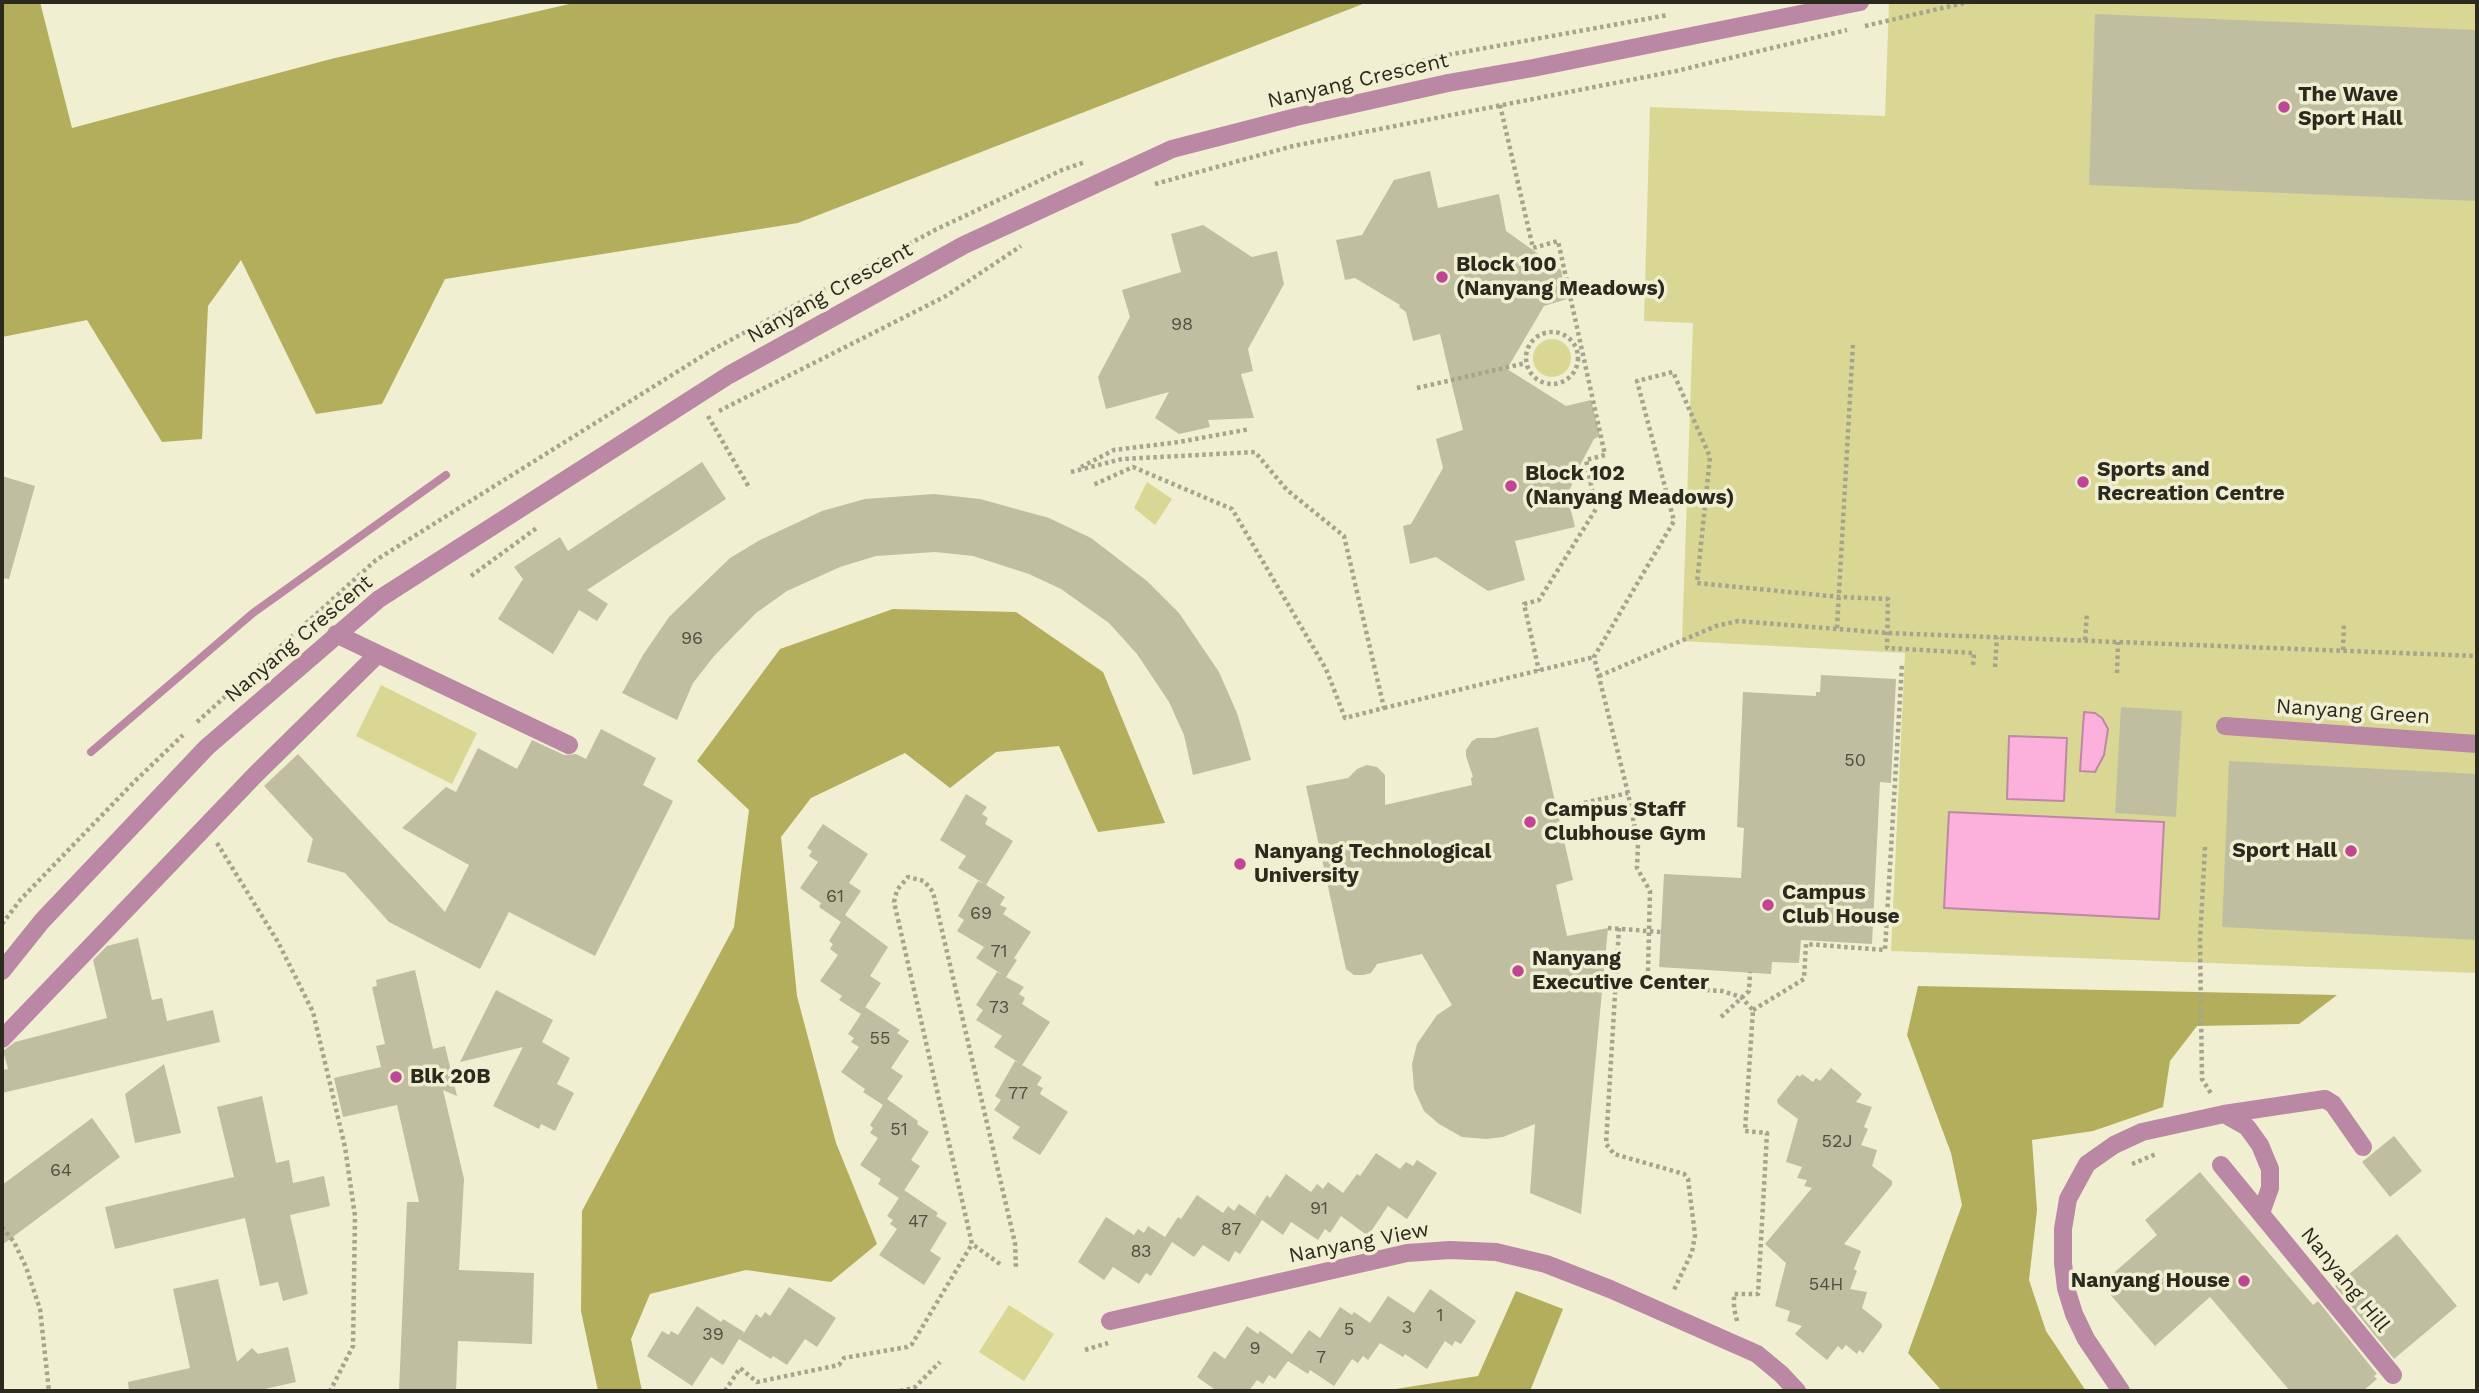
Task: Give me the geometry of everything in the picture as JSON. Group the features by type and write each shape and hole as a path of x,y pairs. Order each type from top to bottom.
{"street":[{"name":"Nanyang Crescent","path":"2,971 42,921 207,747 335,634 379,599 729,375 964,245 1172,149 1296,117 1448,83 1860,2"},
{"path":"335,634 569,745"},
{"path":"2,1039 255,775 378,654"},
{"name":"Nanyang Green","path":"2225,726 2477,744"},
{"path":"2121,1391 2087,1339 2074,1314 2066,1288 2063,1240 2068,1199 2087,1164 2115,1145 2142,1132 2224,1114 2325,1099 2333,1104 2363,1147"},
{"path":"2224,1114 2247,1127 2260,1145 2270,1169 2270,1188 2261,1213"},
{"name":"Nanyang Hill","path":"2221,1165 2393,1375"},
{"name":"Nanyang View","path":"1110,1321 1407,1253 1450,1250 1496,1252 1546,1264 1610,1289 1756,1354 1797,1391"}],"path":[{"path":"1862,27 1968,2"},
{"path":"1370,75 1436,57 1676,13"},
{"path":"1153,184 1293,146 1676,71 1849,30"},
{"path":"1500,105 1534,247 1558,241 1580,353 1605,455 1586,460 1596,509 1539,600 1524,604 1539,671"},
{"path":"196,724 376,560 712,350 935,230 1062,170 1087,161"},
{"path":"697,423 946,296 1023,245"},
{"path":"1547,332 1556,332 1570,339 1580,353 1576,370 1564,382 1557,384 1541,382 1529,371 1526,363 1528,347 1539,335 1547,332"},
{"path":"1837,628 1853,344"},
{"path":"1417,388 1526,363"},
{"path":"1738,1326 1734,1294 1758,1294 1767,1133 1745,1131 1753,1010 1741,997 1722,991 1661,987 1652,980 1648,971 1650,891 1637,868 1638,844 1628,793 1594,657 1674,521 1637,381 1673,372 1710,457 1697,583 1888,599 1886,648 1974,653 1973,666"},
{"path":"708,416 750,489"},
{"path":"1250,429 1114,450 1071,472 1122,458 1255,452 1287,490 1344,536 1384,708"},
{"path":"1094,485 1133,467 1232,509 1326,669 1345,718 1594,657"},
{"path":"471,576 549,519"},
{"path":"2085,640 2087,613"},
{"path":"1599,676 1716,626 1738,621 1887,633 2477,656"},
{"path":"2343,650 2344,623"},
{"path":"1995,667 1997,637"},
{"path":"2117,673 2118,642"},
{"path":"1753,1010 1804,979 1806,944 1885,950 1902,664"},
{"path":"2,924 21,899 135,781 186,733"},
{"path":"1557,809 1628,793"},
{"path":"207,827 278,943 313,1013 345,1147 355,1216 353,1346 330,1391"},
{"path":"2205,847 2200,941 2202,1079 2224,1114"},
{"path":"1000,1264 972,1244 894,902 897,890 908,877 924,881 933,892 1015,1243 1016,1268"},
{"path":"1608,928 1661,932"},
{"path":"1619,928 1606,1144 1614,1154 1684,1174 1688,1179 1695,1235 1692,1252 1673,1292"},
{"path":"1720,1017 1749,991 1750,972"},
{"path":"2124,1168 2160,1153"},
{"path":"2,1227 14,1242 26,1267 40,1309 49,1391"},
{"path":"725,1391 740,1368 757,1382 839,1365 844,1358 907,1347 912,1344 972,1244"},
{"path":"900,1391 914,1388 940,1362"}],"shaded area":[{"path":"2,2 40,2 72,128 331,59 578,2 1368,2 798,223 445,279 382,404 316,414 241,260 208,306 202,439 162,442 87,320 2,337"},
{"name":"Sports and Recreation Centre","path":"1889,2 2477,2 2477,973 1891,951 1905,653 1682,641 1693,323 1644,321 1650,107 1885,116"},
{"path":"1552,339 1566,344 1571,358 1566,372 1552,377 1538,372 1533,358 1538,344"},
{"path":"1147,482 1172,499 1155,525 1134,508"},
{"path":"893,609 1016,612 1103,672 1165,823 1098,832 1059,746 996,752 950,788 905,753 811,798 781,837 797,996 836,1143 877,1244 831,1282 746,1270 650,1294 631,1339 642,1391 598,1391 581,1311 582,1211 734,927 749,810 697,761 780,649"},
{"path":"381,685 477,733 452,784 356,736"},
{"path":"2084,712 2095,713 2102,718 2108,729 2104,755 2095,772 2080,771"},
{"path":"2009,736 2067,738 2064,801 2007,799"},
{"path":"1949,812 2164,822 2159,919 1944,908"},
{"path":"1918,986 2337,995 2299,1024 2197,1026 2170,1061 2163,1107 2093,1131 2032,1140 2037,1210 2029,1280 2046,1331 2086,1391 1942,1391 1908,1353 1962,1205 1951,1153 1907,1035"},
{"path":"1516,1291 1563,1309 1530,1391 1383,1391 1478,1376"},
{"path":"1009,1305 1054,1334 1024,1381 979,1352"}],"building":[{"name":"The Wave Sport Hall","path":"2095,14 2477,30 2477,201 2089,185"},
{"path":"1430,171 1438,208 1499,194 1506,231 1561,270 1567,299 1544,306 1507,369 1566,406 1591,400 1600,436 1594,439 1567,494 1575,527 1515,541 1525,580 1488,591 1436,557 1410,564 1403,526 1411,524 1443,468 1436,439 1463,430 1440,334 1413,341 1406,312 1400,305 1355,278 1345,280 1336,240 1362,235 1394,180"},
{"path":"1203,225 1252,257 1277,251 1284,284 1248,349 1253,371 1241,374 1254,418 1208,420 1210,427 1179,434 1155,418 1169,392 1106,409 1098,377 1130,317 1122,290 1181,272 1171,234"},
{"path":"702,462 726,499 587,590 608,604 597,621 579,610 553,654 498,619 523,579 514,567 560,537 568,551"},
{"path":"2,476 35,486 9,579 2,578"},
{"path":"934,494 980,499 1049,518 1091,538 1147,581 1179,613 1219,672 1237,713 1251,760 1193,775 1184,735 1169,702 1137,654 1109,623 1061,589 1029,574 973,556 935,552 876,556 840,567 787,591 756,613 715,655 693,683 677,720 622,693 643,655 669,617 730,558 760,540 822,511 865,499"},
{"path":"1821,675 1896,679 1891,783 1880,782 1872,944 1801,940 1799,963 1772,962 1771,974 1659,967 1664,874 1741,878 1744,828 1737,827 1743,692 1816,696 1816,692 1820,692"},
{"path":"2121,707 2182,711 2176,817 2115,813"},
{"name":"Nanyang Executive Center","path":"1538,727 1573,880 1556,885 1567,936 1608,928 1581,1214 1530,1193 1535,1124 1503,1137 1462,1137 1439,1124 1424,1111 1414,1089 1412,1064 1417,1044 1437,1015 1452,1005 1422,954 1377,964 1371,973 1363,975 1354,975 1346,969 1306,786 1348,778 1357,769 1367,765 1377,767 1385,775 1385,805 1472,785 1473,777 1466,750 1472,741"},
{"path":"601,729 656,758 643,785 673,801 595,956 509,912 480,969 389,922 345,873 307,862 313,839 264,786 298,754 445,912 469,865 402,828 446,787 456,792 478,748 517,769 532,740 564,755 576,754 586,759"},
{"name":"Sport Hall","path":"2229,761 2477,774 2477,940 2222,927"},
{"path":"966,794 987,807 982,814 988,818 985,824 1013,841 986,885 1005,897 1000,905 1007,908 1003,914 1031,932 1014,958 1017,960 1006,977 1024,987 1019,994 1025,998 1022,1004 1050,1022 1022,1065 1042,1077 1037,1085 1043,1088 1040,1094 1068,1112 1040,1155 1012,1138 1020,1127 994,1110 1001,1100 995,1096 1015,1061 1021,1064 994,1047 1002,1036 976,1020 983,1010 976,1005 997,972 1003,975 976,958 984,947 957,931 964,920 958,916 978,881 985,884 958,868 966,856 940,840"},
{"path":"823,824 868,854 849,883 861,891 845,915 888,947 870,976 881,983 865,1007 900,1030 897,1033 909,1041 891,1068 903,1076 887,1099 929,1132 911,1160 920,1166 904,1190 938,1213 936,1216 947,1223 930,1251 941,1258 924,1285 879,1255 897,1229 890,1224 893,1220 887,1216 899,1198 878,1184 881,1179 860,1165 878,1138 870,1133 873,1128 870,1125 885,1102 883,1105 863,1092 865,1089 841,1072 859,1047 851,1042 854,1038 848,1034 861,1014 839,1000 842,996 820,981 838,955 830,949 833,944 829,941 841,922 819,907 821,903 800,888 818,862 809,856 812,851 807,848"},
{"path":"138,938 152,1000 162,998 167,1021 213,1010 220,1042 2,1093 2,1070 8,1069 3,1051 15,1042 107,1018 93,960 107,946"},
{"path":"415,970 433,1049 445,1046 457,1096 443,1090 464,1179 459,1270 534,1273 532,1344 458,1341 456,1391 399,1391 407,1202 419,1202 397,1105 343,1117 334,1078 381,1067 376,1046 385,1044 372,987 377,986 376,980"},
{"path":"496,990 553,1020 542,1042 570,1058 557,1084 574,1093 555,1131 541,1124 539,1129 493,1106 523,1047 460,1062"},
{"path":"164,1064 181,1133 135,1143 125,1094"},
{"path":"1831,1068 1862,1094 1856,1102 1872,1107 1864,1127 1868,1129 1861,1145 1877,1150 1872,1166 1892,1181 1892,1185 1844,1244 1861,1251 1850,1289 1867,1292 1862,1308 1882,1324 1882,1327 1863,1353 1859,1350 1857,1354 1846,1345 1842,1350 1838,1346 1827,1360 1795,1334 1802,1326 1787,1321 1790,1311 1775,1306 1786,1263 1765,1244 1812,1188 1804,1186 1807,1180 1797,1178 1802,1167 1786,1162 1798,1119 1778,1104 1777,1100 1797,1075 1800,1077 1802,1074 1813,1082 1816,1078 1820,1081"},
{"path":"262,1096 276,1163 289,1160 293,1183 324,1176 330,1206 290,1215 308,1294 283,1301 278,1282 260,1286 245,1218 115,1249 105,1207 234,1177 217,1107"},
{"path":"92,1118 120,1157 2,1245 2,1185"},
{"path":"2394,1136 2422,1171 2390,1197 2362,1162"},
{"path":"1376,1153 1400,1169 1406,1162 1413,1166 1417,1160 1437,1173 1407,1219 1388,1206 1368,1236 1341,1216 1330,1233 1325,1229 1318,1240 1291,1222 1283,1235 1262,1220 1240,1254 1235,1251 1229,1262 1203,1245 1194,1257 1172,1242 1151,1276 1146,1273 1139,1284 1113,1267 1104,1280 1078,1262 1106,1217 1134,1235 1138,1229 1144,1233 1148,1226 1168,1239 1165,1237 1178,1217 1181,1219 1197,1195 1223,1213 1228,1206 1234,1211 1239,1204 1258,1217 1255,1214 1267,1195 1270,1198 1286,1174 1311,1192 1317,1184 1323,1189 1328,1182 1343,1193 1357,1174 1360,1176"},
{"name":"Nanyang House","path":"2200,1172 2313,1305 2318,1301 2377,1374 2374,1376 2377,1379 2363,1391 2290,1391 2210,1297 2155,1346 2101,1284 2157,1235 2145,1220"},
{"path":"2397,1234 2457,1306 2394,1359 2335,1286"},
{"path":"218,1279 237,1362 252,1348 258,1354 288,1347 296,1382 256,1391 129,1391 128,1382 190,1368 173,1289"},
{"path":"789,1287 836,1318 817,1347 805,1339 787,1365 773,1356 771,1359 739,1339 723,1365 711,1357 692,1386 647,1356 662,1331 669,1335 671,1331 678,1335 697,1306 721,1322 723,1319 744,1332 742,1336 756,1314 761,1318 765,1312 770,1316"},
{"path":"1430,1289 1476,1321 1461,1344 1455,1341 1452,1346 1445,1341 1427,1369 1405,1354 1403,1357 1380,1343 1368,1360 1363,1356 1358,1363 1352,1359 1334,1386 1310,1370 1308,1374 1288,1361 1275,1379 1269,1375 1263,1384 1257,1380 1249,1391 1217,1391 1197,1377 1214,1351 1225,1359 1247,1326 1258,1334 1260,1331 1292,1354 1290,1357 1309,1330 1320,1338 1340,1307 1352,1315 1354,1312 1370,1323 1388,1296 1414,1313"}],"waterway":[{"path":"91,752 253,613 446,475"}],"place":[{"name":"The Wave Sport Hall","path":"2284,107"},
{"name":"Block 100 (Nanyang Meadows)","path":"1442,277"},
{"name":"Sports and Recreation Centre","path":"2083,482"},
{"name":"Block 102 (Nanyang Meadows)","path":"1511,486"},
{"name":"Campus Staff Clubhouse Gym","path":"1530,822"},
{"name":"Sport Hall","path":"2351,851"},
{"name":"Nanyang Technological University","path":"1240,864"},
{"name":"Campus Club House","path":"1768,905"},
{"name":"Nanyang Executive Center","path":"1518,971"},
{"name":"Blk 20B","path":"396,1077"},
{"name":"Nanyang House","path":"2244,1281"}]}
